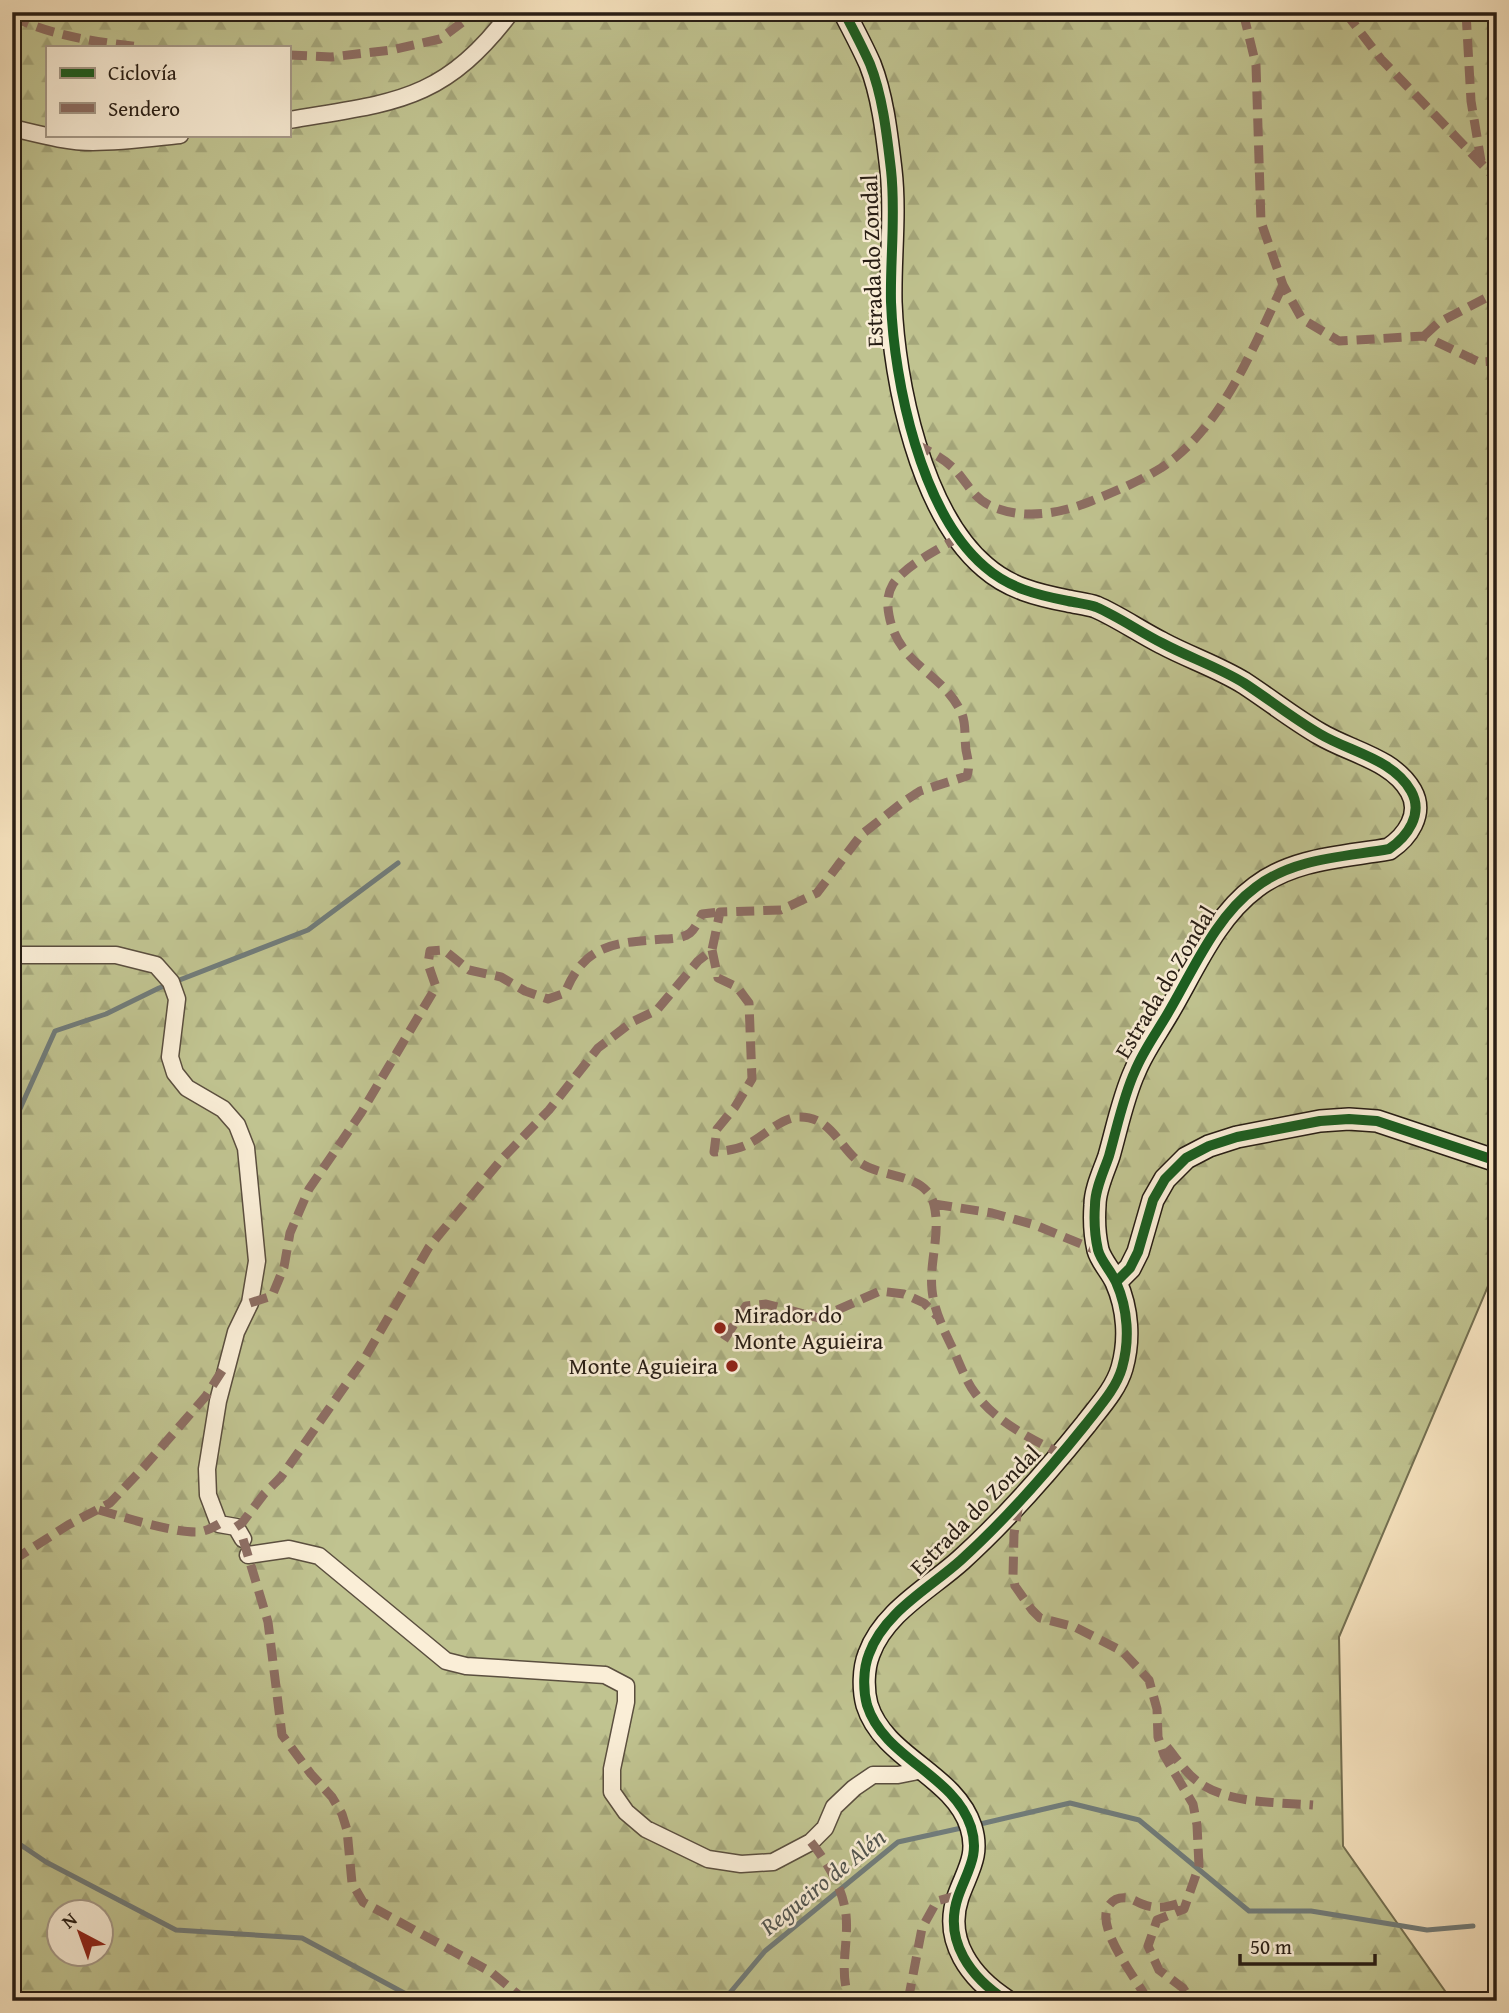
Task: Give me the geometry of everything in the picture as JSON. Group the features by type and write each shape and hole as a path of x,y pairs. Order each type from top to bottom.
{"street":[{"path":"290,120 386,104 419,93 464,66 489,42 511,12"},
{"name":"Estrada do Zondal","path":"845,12 870,66 882,111 891,174 893,342 914,443 935,496 958,537 983,566 1006,583 1031,593 1095,607 1241,681 1321,735 1376,761 1400,777 1412,792 1416,803 1410,830 1389,849 1296,865 1285,870 1254,887 1215,932 1134,1072 1094,1202 1098,1251 1116,1282 1127,1313 1126,1348 1121,1371 1108,1395 1061,1454 962,1559 895,1616 878,1636 868,1655 864,1678 866,1702 884,1737 944,1789 959,1805 971,1825 974,1858 958,1895 953,1915 954,1936 962,1957 977,1977 1007,2001"},
{"path":"12,128 46,136"},
{"path":"47,136 90,142 171,136"},
{"path":"12,955 116,955 156,965 171,982 177,999 170,1057 175,1073 187,1088 223,1109 237,1125 246,1148 257,1261 250,1303 236,1332 218,1401 207,1469 208,1495 215,1517 219,1524 236,1527 243,1539"},
{"path":"1116,1282 1130,1268 1138,1252 1153,1200 1165,1179 1186,1158 1209,1146 1237,1137 1320,1121 1377,1121 1497,1161"},
{"path":"248,1555 289,1549 319,1556 446,1661 466,1666 606,1675 626,1686 626,1702 612,1769 612,1792 626,1812 646,1829 708,1859 741,1864 773,1862 811,1842 825,1828 834,1807 853,1788 873,1775 898,1775 923,1770"}],"green space":[{"path":"12,12 1497,12 1497,1265 1339,1637 1343,1846 1452,2001 12,2001"}],"waterway":[{"path":"19,1111 55,1031 106,1014 159,988 308,930 398,863"},
{"name":"Regueiro de Alén","path":"976,1825 1070,1803 1139,1820 1249,1911 1311,1911 1427,1930 1473,1926"},
{"name":"Regueiro de Alén","path":"723,2001 765,1951 898,1842 966,1827"},
{"name":"Regueiro de Alén","path":"12,1839 46,1862 176,1930 302,1938 419,2001"}],"marked path":[{"path":"290,55 331,57 392,50 440,39 476,12"},
{"path":"1243,12 1256,65 1261,222 1283,285 1302,319 1339,341 1424,336 1479,362 1497,361"},
{"path":"1345,12 1381,59 1497,180"},
{"path":"1466,12 1471,101 1481,161"},
{"path":"12,16 58,33 133,46"},
{"path":"914,443 948,464 981,500 1015,513 1053,512 1117,491 1161,468 1183,451 1202,431 1234,385 1283,285"},
{"path":"1424,336 1438,323 1497,292"},
{"path":"236,1527 281,1477 366,1356 429,1247 501,1160 549,1110 598,1048 632,1022 657,1010 698,961 712,950 720,912 781,910 817,893 861,835 903,802 920,791 967,776 962,713 951,695 901,645 894,632 888,603 893,584 906,570 959,537"},
{"path":"250,1303 272,1296 284,1267 290,1233 309,1189 361,1113 436,987 428,964 430,951 444,950 469,970 501,977 525,991 548,999 565,993 573,976 592,955 630,942 684,936 694,929 702,914 720,912"},
{"path":"712,950 718,978 737,987 749,1003 752,1079 735,1107 717,1129 714,1152 746,1145 791,1118 808,1118 826,1126 859,1162 913,1181 922,1187 929,1194 936,1216 932,1279 935,1305 968,1382 993,1413 1026,1436 1061,1454"},
{"path":"934,1204 992,1213 1035,1225 1098,1251"},
{"path":"724,1340 746,1306 766,1304 819,1318 880,1291 904,1294 924,1303 937,1316"},
{"path":"12,1561 68,1525 110,1503 206,1396 227,1363"},
{"path":"1019,1503 1014,1534 1015,1586 1040,1618 1075,1627 1122,1651 1149,1680 1157,1709 1158,1737 1164,1755 1193,1804 1199,1866 1184,1909 1157,1920 1148,1946 1159,1970 1183,1988 1191,2001"},
{"path":"99,1510 188,1532 204,1531 219,1524"},
{"path":"243,1539 268,1622 282,1735 332,1797 342,1814 347,1830 352,1883 363,1902 491,1972 526,2001"},
{"path":"1167,1747 1191,1776 1213,1791 1255,1801 1313,1805"},
{"path":"811,1842 823,1858 842,1895 847,1926 844,1969 850,2001"},
{"path":"908,2001 922,1928 937,1901 959,1895"},
{"path":"1148,2001 1112,1941 1106,1917 1108,1907 1114,1901 1124,1898 1156,1907 1180,1903"}],"cycle path":[{"path":"844,12 870,64 886,130 893,203 893,334 905,407 928,481 944,514 963,543 985,567 1014,585 1034,593 1096,607 1154,639 1234,677 1320,734 1393,771 1411,791 1416,808 1412,824 1402,838 1389,849 1303,864 1271,877 1241,899 1206,946 1138,1064 1127,1091 1096,1193 1098,1250 1116,1282 1125,1314 1126,1347 1119,1376 1102,1404 1026,1494 961,1560 897,1613 876,1639 869,1654 865,1693 867,1705 876,1724 903,1753 950,1793 971,1827 973,1855 958,1897 954,1929 963,1957 972,1970 1007,2001"},
{"path":"1116,1282 1130,1268 1138,1252 1153,1200 1165,1179 1186,1158 1209,1146 1237,1137 1320,1121 1377,1121 1497,1161"}],"place":[{"name":"Mirador do Monte Aguieira","path":"720,1328"},
{"name":"Monte Aguieira","path":"732,1366"}]}
